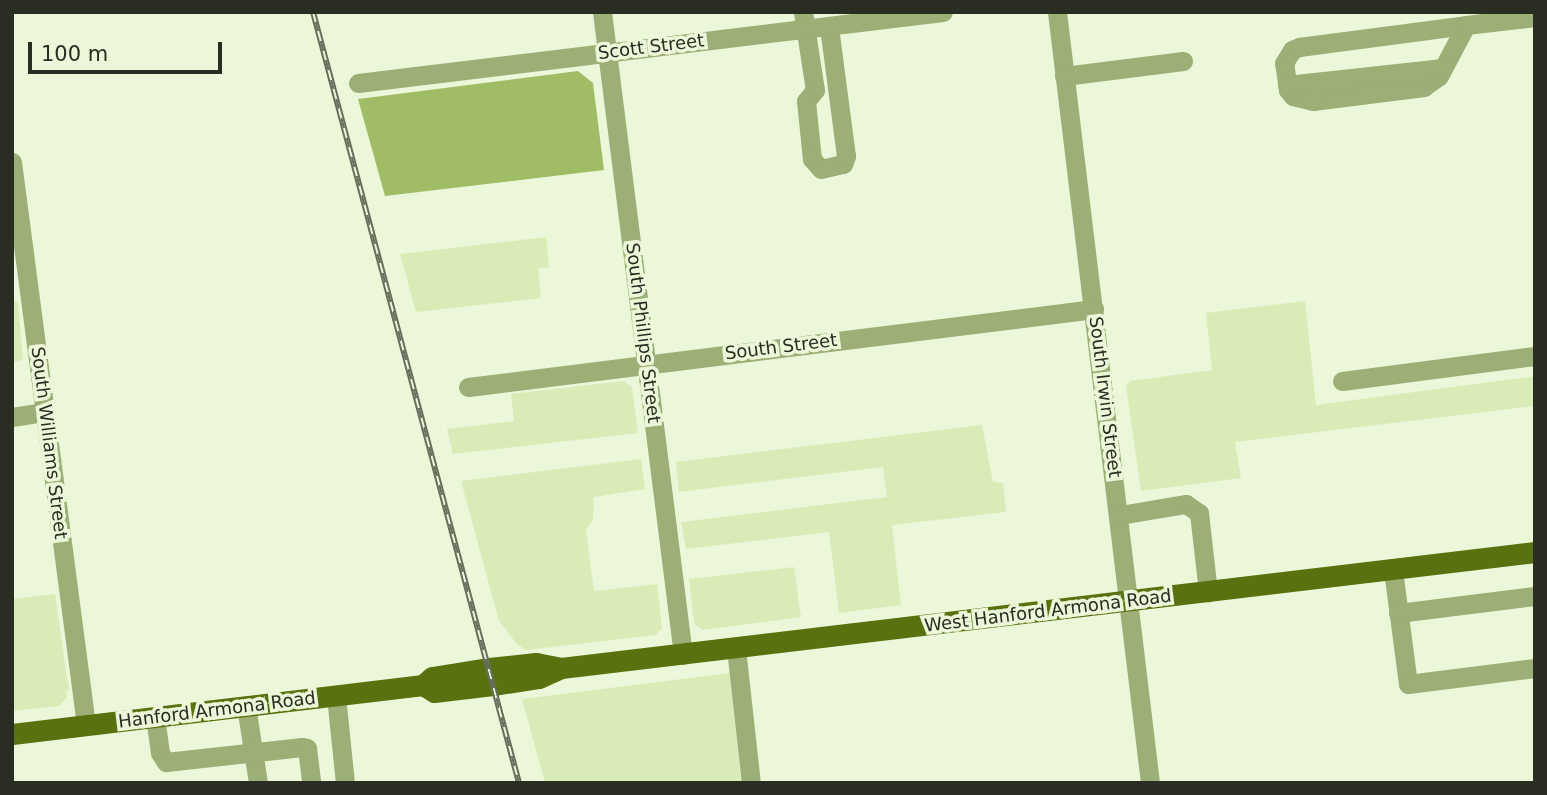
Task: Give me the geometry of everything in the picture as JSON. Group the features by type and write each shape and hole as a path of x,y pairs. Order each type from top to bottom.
{"main road":[{"name":"West Hanford Armona Road","path":"561,668 1535,552"},
{"name":"Hanford Armona Road","path":"12,734 422,685 432,677 536,663 561,668"}],"street":[{"name":"South Phillips Street","path":"602,12 683,655"},
{"name":"Scott Street","path":"358,83 606,52 804,20 829,26 943,12"},
{"name":"South Irwin Street","path":"1057,12 1120,515 1150,783"},
{"path":"1466,26 1432,84 1424,87 1313,101 1293,96 1287,85 1284,63 1292,50 1299,47 1535,17"},
{"path":"804,20 815,90 806,101 812,159 821,169 842,164 846,156 829,26"},
{"path":"1064,76 1183,61"},
{"name":"South Williams Street","path":"12,162 86,725"},
{"name":"South Street","path":"468,387 1094,309"},
{"path":"1342,381 1535,356"},
{"path":"12,417 45,412"},
{"path":"1120,515 1186,504 1199,513 1208,592"},
{"path":"1393,570 1408,684 1535,668"},
{"path":"1398,613 1535,596"},
{"path":"736,648 751,783"},
{"path":"336,696 343,783"},
{"path":"246,706 258,783"},
{"path":"155,717 160,753 166,762 307,748 311,783"}],"shaded area":[{"path":"578,71 593,83 604,170 385,196 358,99"},
{"path":"546,237 549,267 538,269 541,298 416,312 400,254"},
{"path":"12,301 18,301 23,360 12,362"},
{"path":"1305,301 1316,405 1535,376 1535,406 1235,442 1241,478 1141,491 1126,386 1130,381 1212,370 1206,313"},
{"path":"623,381 632,387 638,433 453,454 447,429 514,421 511,394"},
{"path":"982,425 993,482 1003,483 1006,512 892,525 901,605 839,613 829,532 686,549 681,522 887,497 883,467 679,492 676,462"},
{"path":"641,459 645,489 594,497 593,520 586,530 594,591 657,584 662,628 656,635 526,650 517,644 499,621 461,481"},
{"path":"794,567 801,617 703,630 694,624 689,579"},
{"path":"55,594 69,691 66,691 67,697 59,706 12,711 12,599"},
{"path":"730,673 741,783 545,783 522,699"}],"railway":[{"path":"313,12 519,783"}]}
